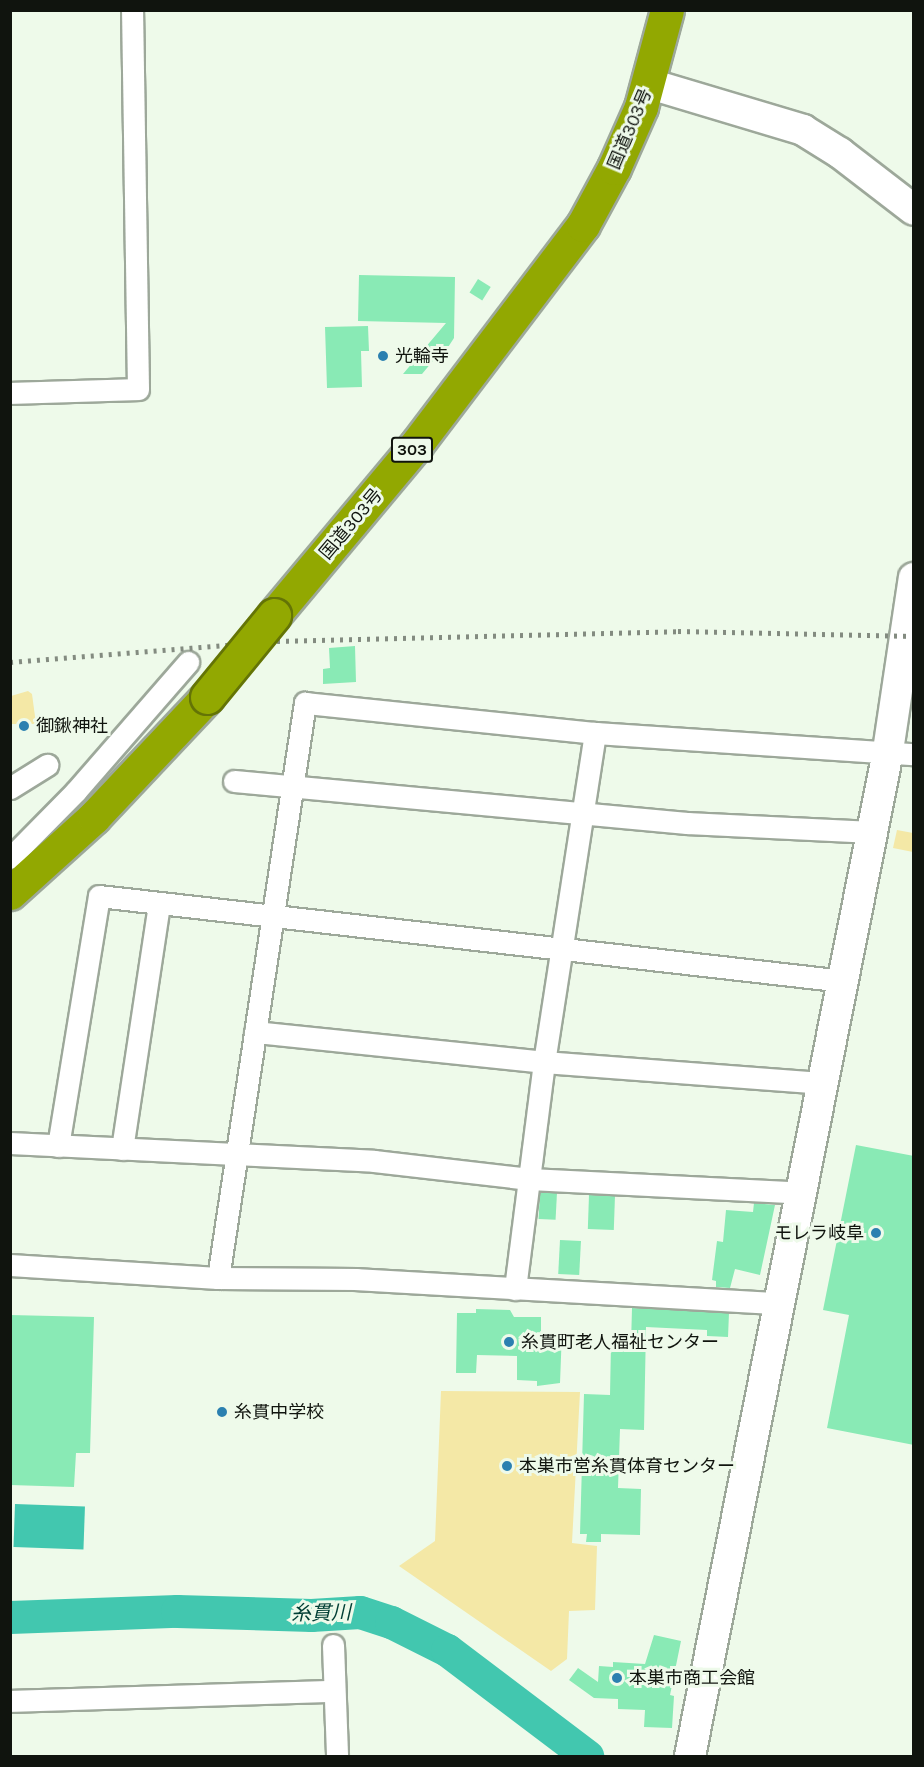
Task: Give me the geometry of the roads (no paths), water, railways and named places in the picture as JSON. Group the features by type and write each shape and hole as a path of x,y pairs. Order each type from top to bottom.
{"highway":[{"name":"国道303号","path":"10,892 94,817 207,697 410,453 564,253 615,168 650,84 668,10"}],"street":[{"path":"10,393 138,389 132,10"},
{"path":"650,84 803,130 840,153 914,210"},
{"path":"690,1756 776,1303 803,1193 873,832 901,753 914,578"},
{"path":"10,858 76,791 188,662"},
{"path":"218,1278 305,703 595,734 828,752 901,753"},
{"path":"515,1288 544,1062 595,734"},
{"path":"10,788 47,765"},
{"path":"234,781 687,823 873,832"},
{"path":"58,1146 99,896 274,918 563,948 844,981"},
{"path":"122,1149 159,904"},
{"path":"255,1032 544,1062 825,1083"},
{"path":"10,1143 235,1156 374,1161 530,1179 803,1193"},
{"path":"10,1265 218,1278 356,1279 776,1303"},
{"path":"333,1645 337,1756"},
{"path":"10,1701 333,1691"}],"water":[{"path":"15,1504 85,1506 83,1549 13,1547"}],"waterway":[{"name":"糸貫川","path":"10,1617 177,1611 311,1615 360,1612 391,1622 447,1650 587,1756"}],"railway":[{"path":"10,662 277,641 678,631 914,636"}],"place":[{"name":"光輪寺","path":"383,356"},
{"name":"御鍬神社","path":"24,726"},
{"name":"モレラ岐阜","path":"876,1233"},
{"name":"糸貫町老人福祉センター","path":"509,1342"},
{"name":"糸貫中学校","path":"222,1412"},
{"name":"本巣市営糸貫体育センター","path":"507,1466"},
{"name":"本巣市商工会館","path":"617,1678"}]}
